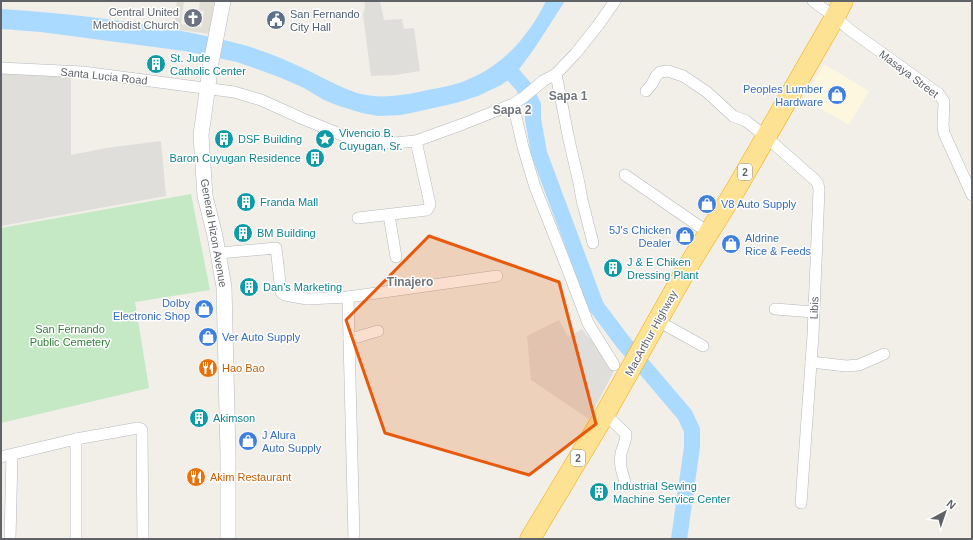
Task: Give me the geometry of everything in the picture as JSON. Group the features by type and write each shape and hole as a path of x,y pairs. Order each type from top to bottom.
{"highway":[{"name":"MacArthur Highway","path":"530,539 605,414 620,371 646,341 839,9"}],"main road":[{"name":"General Hizon Avenue","path":"223,1 211,63 201,135 205,196 219,253 224,287 228,454 228,539"}],"street":[{"name":"Santa Lucia Road","path":"1,68 83,72 234,92 261,100 347,136 379,142 394,143 416,141 514,103 534,90 543,81 556,74 576,52 615,1"},
{"name":"Masaya Street","path":"813,1 839,9 850,30 940,94 944,102 944,134 972,195"},
{"name":"Libis","path":"646,91 660,72 668,71 683,76 707,92 732,116 746,121 765,136 818,184 814,312 801,503"},
{"path":"556,74 569,140 580,182 582,200 593,244"},
{"path":"514,103 523,147 535,187 588,323 620,371"},
{"path":"358,218 427,210 430,207 416,141"},
{"path":"624,175 709,233"},
{"path":"389,215 396,257"},
{"path":"219,253 276,248 281,292 285,295 307,299 348,297 498,276"},
{"path":"348,297 354,539"},
{"path":"776,309 814,312"},
{"path":"658,321 703,346"},
{"path":"348,338 358,338 378,331"},
{"path":"811,362 859,366 884,354"},
{"path":"605,414 626,434 621,454 620,467 625,482"},
{"path":"10,539 6,456 138,428 142,431 143,539"},
{"path":"76,440 76,539"}],"highlighted area":[{"path":"429,236 559,282 596,424 529,475 385,433 346,320"}],"shaded area":[{"path":"177,1 184,1 181,24 202,27 204,11 199,10 200,1 214,1 210,34 173,29"},
{"path":"364,1 380,1 384,20 402,19 404,29 414,28 420,71 396,75 371,76 363,15 365,6"},
{"name":"Peoples Lumber Hardware","path":"824,64 869,91 849,125 804,99"},
{"path":"1,69 71,73 71,155 106,148 161,141 166,196 1,226"},
{"path":"559,320 568,337 582,329 615,369 589,419 531,380 527,336"}],"green space":[{"name":"San Fernando Public Cemetery","path":"191,194 210,290 135,302 149,388 1,423 1,228"}],"water":[{"path":"546,1 565,1 534,49 514,76 501,85 478,96 456,103 402,115 378,116 339,106 279,77 237,62 184,51 41,32 1,29 1,9 144,24 238,43 288,61 357,93 372,96 396,96 451,85 482,73 494,66 515,47 524,36 540,13"}],"waterway":[{"path":"508,69 523,86 533,105 533,119 539,153 596,306 623,342 685,415 692,430 692,447 679,539"}],"place":[{"name":"Central United Methodist Church","path":"193,18"},
{"name":"San Fernando City Hall","path":"276,20"},
{"name":"St. Jude Catholic Center","path":"156,64"},
{"name":"Peoples Lumber Hardware","path":"837,95"},
{"name":"DSF Building","path":"224,139"},
{"name":"Vivencio B. Cuyugan, Sr.","path":"325,139"},
{"name":"Baron Cuyugan Residence","path":"315,158"},
{"name":"Franda Mall","path":"246,202"},
{"name":"V8 Auto Supply","path":"707,204"},
{"name":"BM Building","path":"243,233"},
{"name":"5J's Chicken Dealer","path":"685,236"},
{"name":"Aldrine Rice & Feeds","path":"731,244"},
{"name":"J & E Chiken Dressing Plant","path":"613,268"},
{"name":"Dan's Marketing","path":"249,287"},
{"name":"Dolby Electronic Shop","path":"204,309"},
{"name":"Ver Auto Supply","path":"208,337"},
{"name":"Hao Bao","path":"208,368"},
{"name":"Akimson","path":"199,418"},
{"name":"J Alura Auto Supply","path":"248,441"},
{"name":"Akim Restaurant","path":"196,477"},
{"name":"Industrial Sewing Machine Service Center","path":"599,492"}],"district":[{"name":"Sapa 1","path":"568,96"},
{"name":"Sapa 2","path":"512,110"},
{"name":"Tinajero","path":"410,282"}]}
